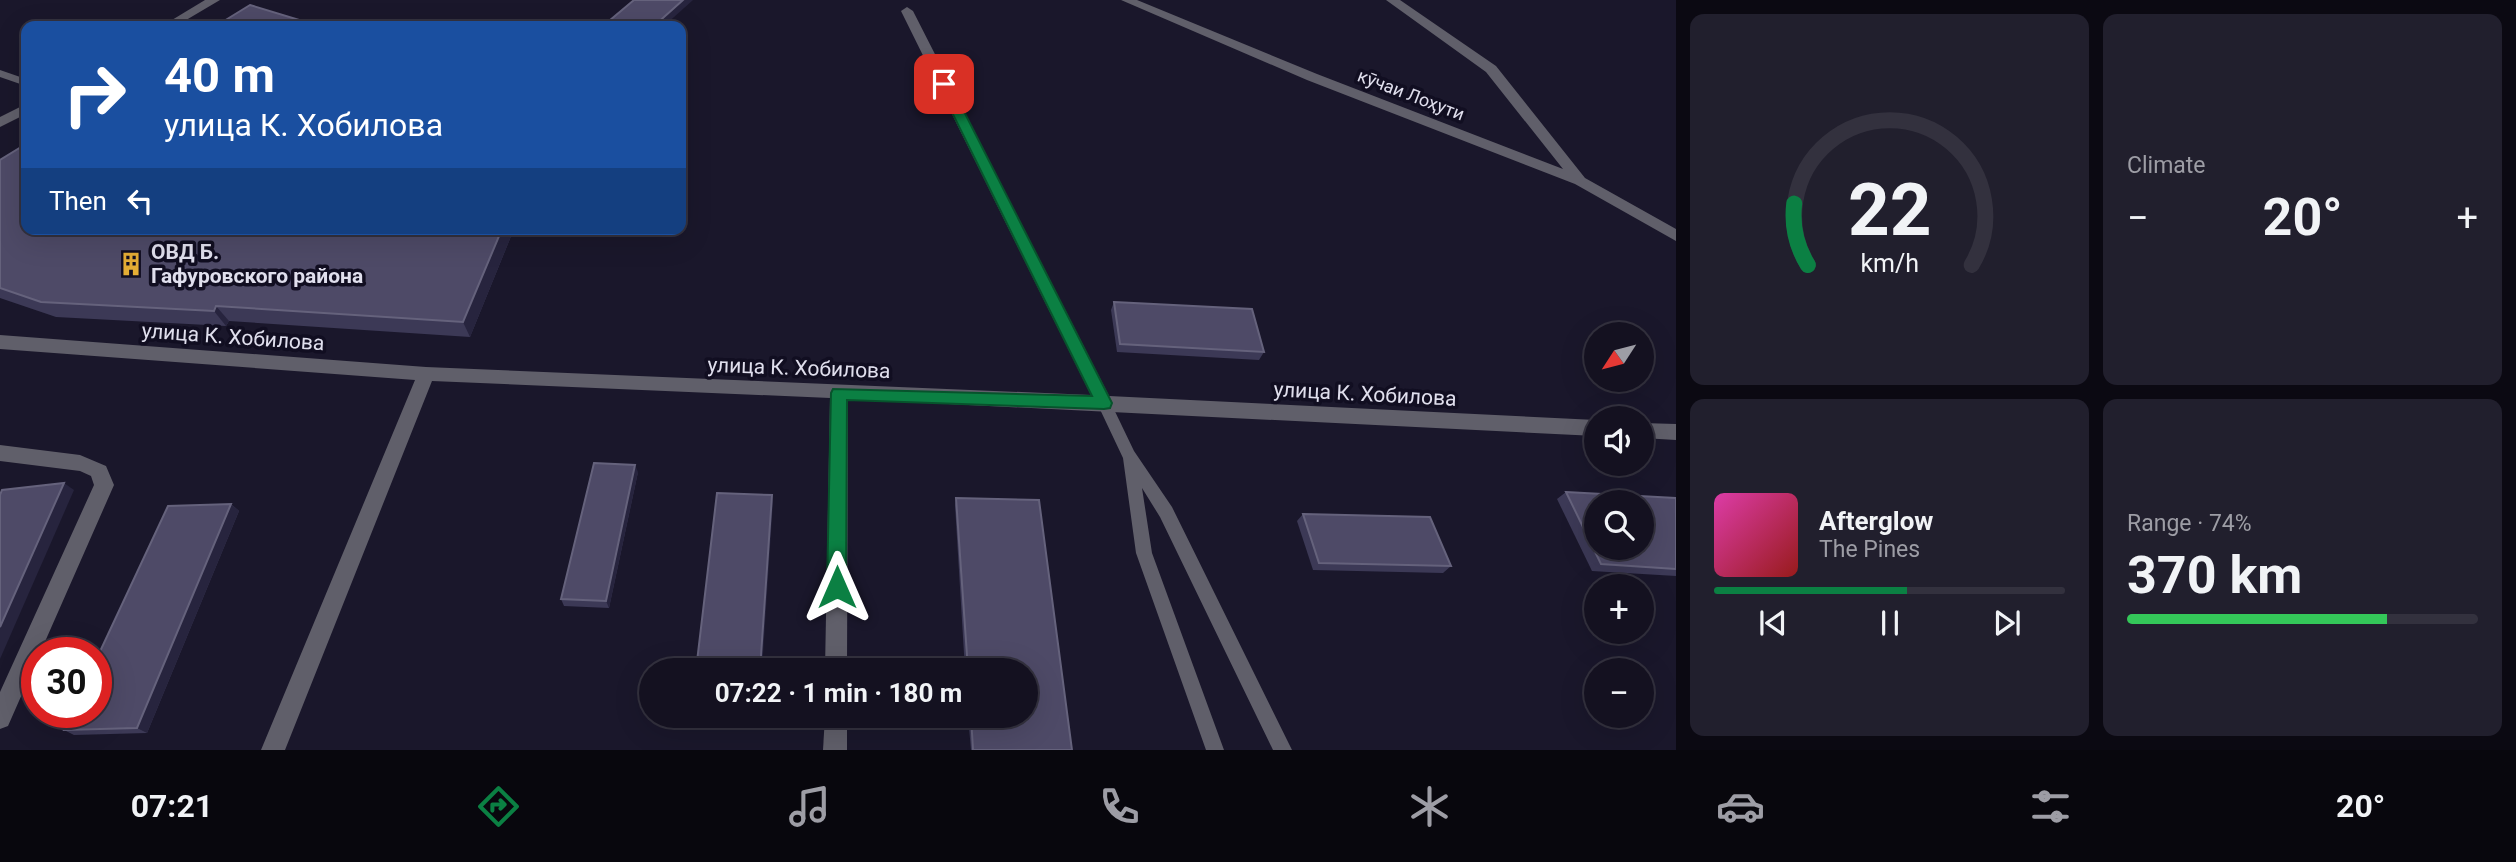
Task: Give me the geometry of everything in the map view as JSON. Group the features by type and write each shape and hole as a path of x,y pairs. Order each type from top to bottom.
{"street":[{"path":"178,21 214,0"},
{"name":"кӯчаи Лоҳути","path":"1127,0 1312,77 1580,181 1676,236"},
{"path":"1392,0 1491,69 1580,181"},
{"path":"907,10 1104,403"},
{"path":"0,123 21,111"},
{"name":"улица К. Хобилова","path":"0,342 426,374 1104,403 1584,427"},
{"path":"273,750 426,374"},
{"path":"836,658 839,393"},
{"path":"1654,431 1676,432"},
{"path":"0,453 76,462 97,468 104,485 0,718"},
{"path":"835,750 836,728"}],"lane":[{"path":"0,73 21,81"},
{"path":"1104,403 1129,455 1166,512 1283,750"},
{"path":"1129,455 1144,553 1215,750"}],"building":[{"path":"634,0 683,0 660,21 609,21"},
{"path":"250,5 303,21 224,21"},
{"path":"21,147 21,235 499,235 463,322 216,306 214,311 41,302 0,288 0,160"},
{"path":"1114,302 1252,309 1264,352 1120,344"},
{"path":"594,463 635,465 606,601 561,599"},
{"path":"64,483 0,627 2,490"},
{"path":"1566,492 1584,493 1584,529"},
{"path":"717,493 772,495 761,658 697,658"},
{"path":"1654,497 1676,498 1676,569 1601,564 1599,560 1654,560"},
{"path":"956,498 1039,500 1072,750 973,750 972,728 1038,728 1038,658 967,658"},
{"path":"231,504 137,728 64,730 112,728 112,637 107,637 168,506"},
{"path":"1303,514 1430,517 1451,566 1319,563"}],"place":[{"name":"ОВД Б. Гафуровского района","path":"131,264"}],"route":[{"path":"837,587 839,393 1104,403 944,84"}]}
